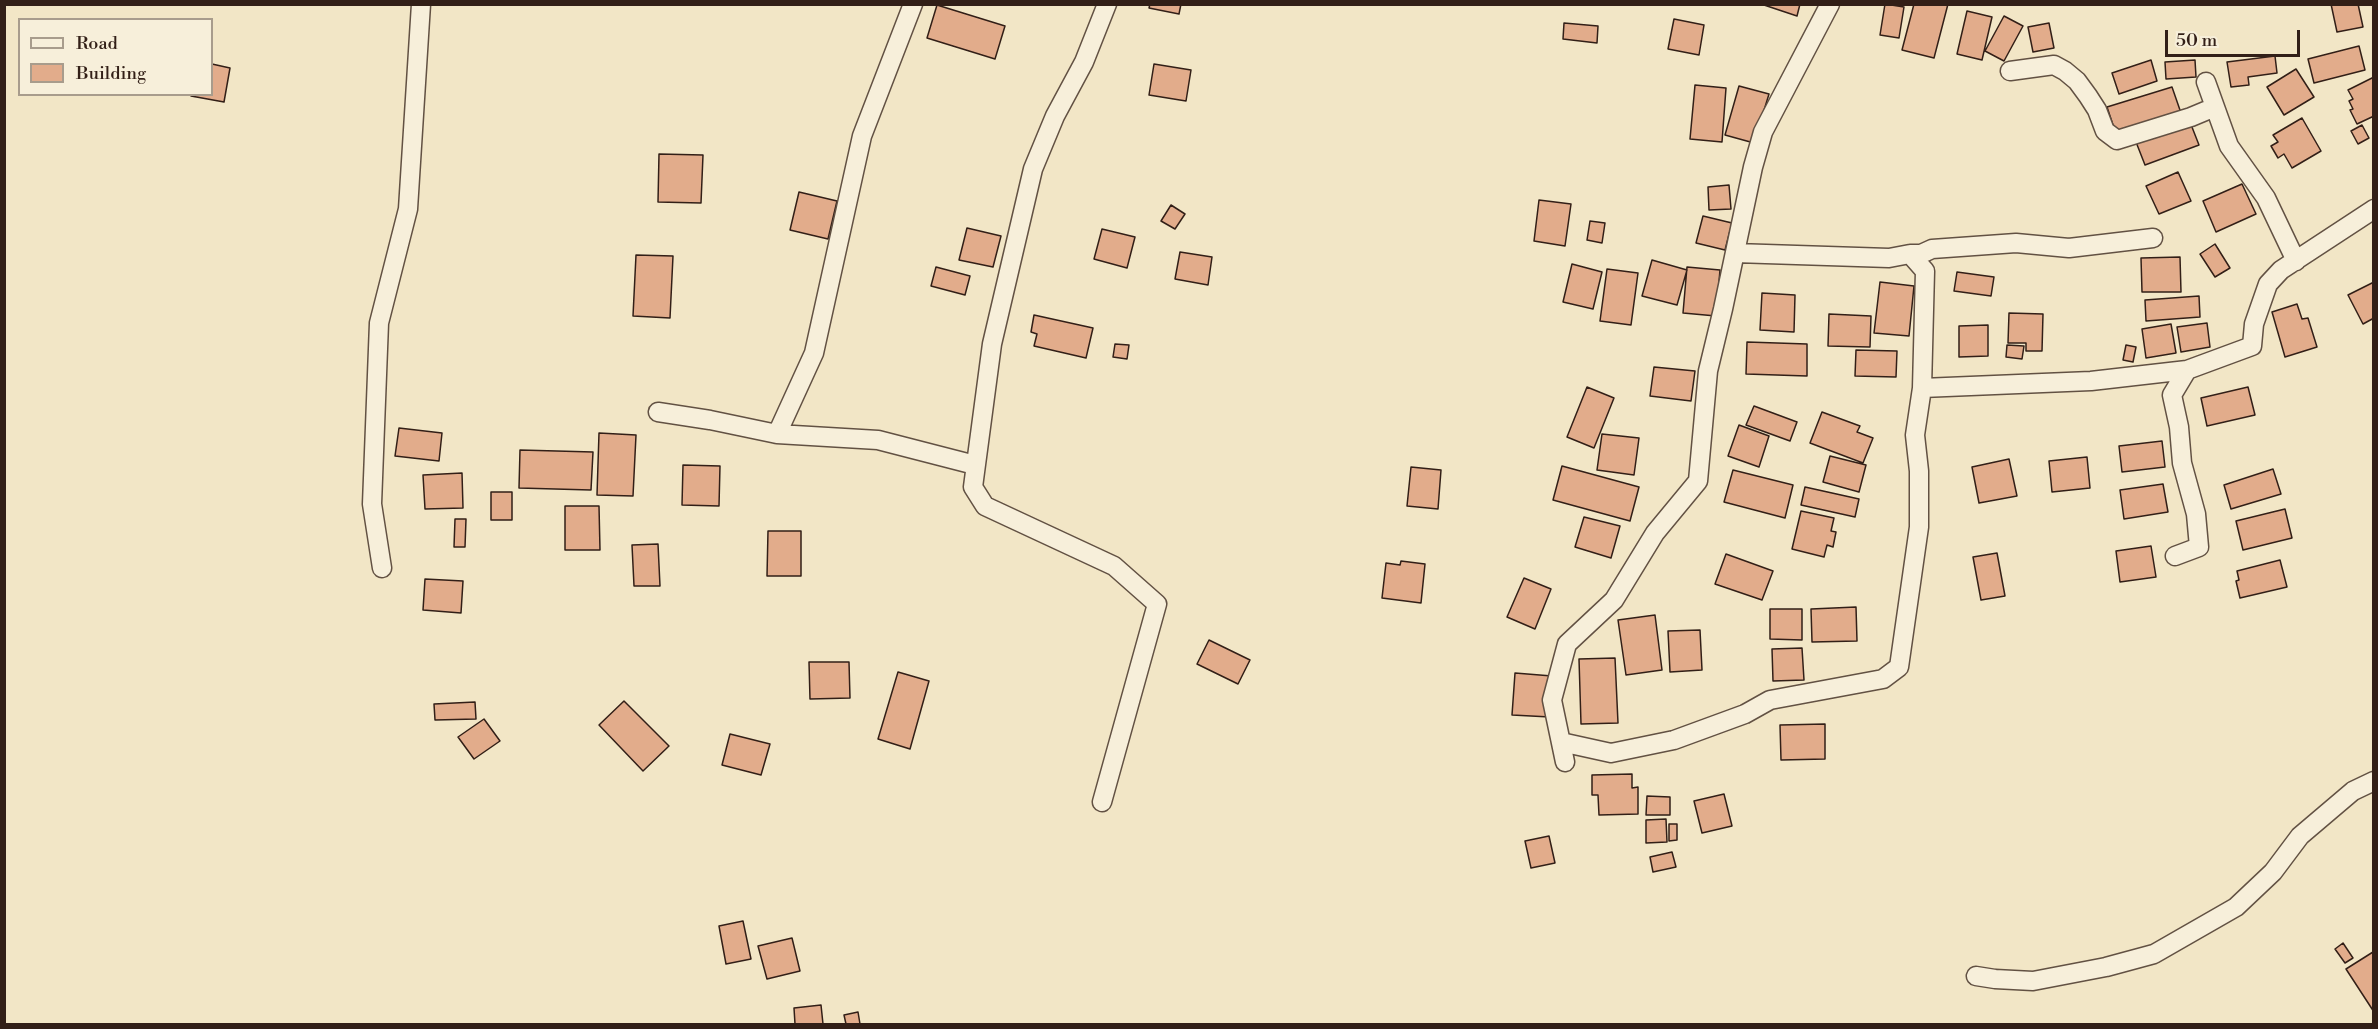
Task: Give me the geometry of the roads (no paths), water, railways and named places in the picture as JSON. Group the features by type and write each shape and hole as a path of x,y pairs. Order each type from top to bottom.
{"street":[{"path":"382,568 372,504 379,323 408,209 421,4"},
{"path":"777,434 814,353 862,136 913,4"},
{"path":"1102,802 1157,604 1114,566 985,506 972,487 992,345 1033,169 1055,116 1084,62 1107,4"},
{"path":"1565,762 1552,700 1567,644 1614,600 1655,533 1698,481 1707,371 1753,167 1763,132 1830,4"},
{"path":"2010,70 2054,64 2065,70 2088,96 2097,110 2105,131 2117,140 2191,117 2215,107"},
{"path":"2206,82 2229,146 2266,198 2296,261"},
{"path":"1922,388 2091,381 2187,370 2252,346 2254,324 2268,284 2281,270 2373,209"},
{"path":"1735,253 1888,258 1921,254 1932,249 2016,243 2069,248 2153,238"},
{"path":"1561,742 1611,753 1674,740 1745,714 1770,700 1882,679 1899,667 1919,527 1919,471 1916,435 1922,388 1925,271 1910,254"},
{"path":"2175,556 2199,547 2196,514 2182,463 2179,427 2172,395 2187,370"},
{"path":"658,412 777,434 878,440 975,465"},
{"path":"1976,976 2033,981 2154,954 2235,908 2273,872 2300,836 2353,791 2373,781"}]}
